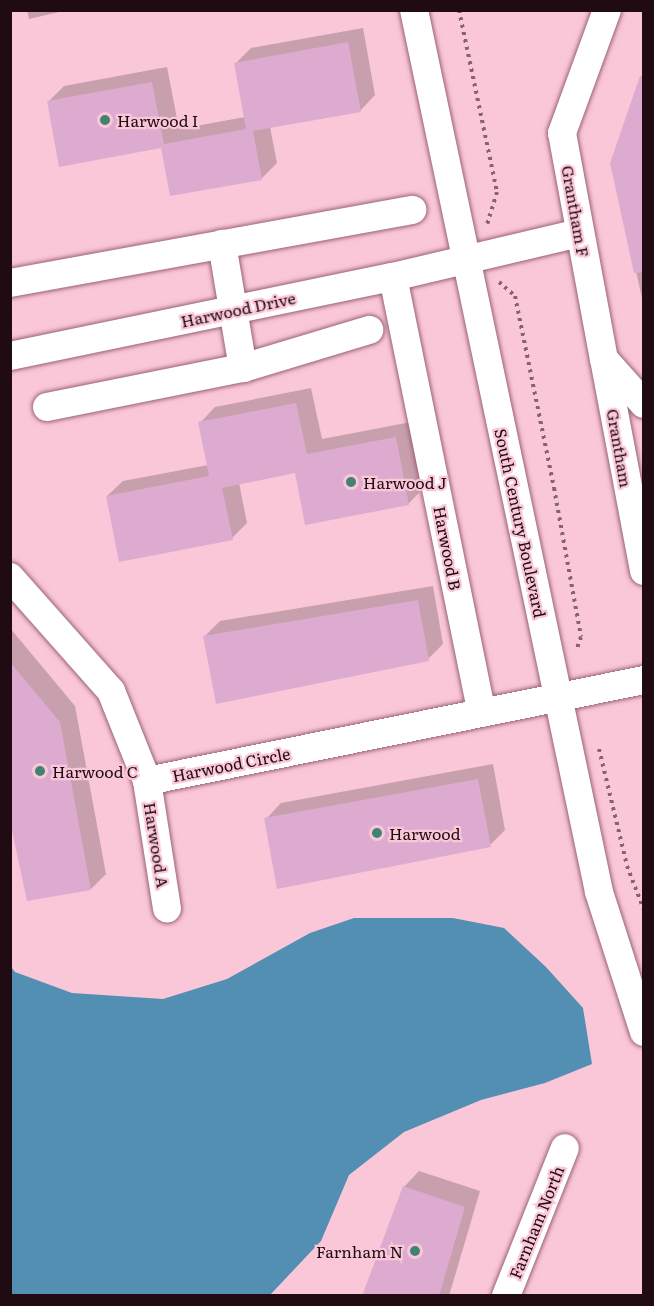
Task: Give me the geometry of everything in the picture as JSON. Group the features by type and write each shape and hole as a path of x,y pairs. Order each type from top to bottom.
{"street":[{"name":"South Century Boulevard","path":"414,10 464,259 560,698 599,892 644,1032"},
{"name":"Grantham F","path":"604,359 562,134 607,10"},
{"path":"10,283 412,210"},
{"name":"Harwood Drive","path":"10,356 393,277 579,233"},
{"path":"222,244 243,368"},
{"name":"Harwood B","path":"393,277 482,713"},
{"path":"46,407 243,368 369,330"},
{"path":"604,359 644,404"},
{"name":"Grantham","path":"604,359 644,571"},
{"path":"10,577 111,690 147,781"},
{"name":"Harwood Circle","path":"147,781 644,680"},
{"name":"Harwood A","path":"147,781 167,908"},
{"name":"Farnham North","path":"506,1296 565,1148"}],"path":[{"path":"459,10 497,192 486,228"},
{"path":"495,278 515,297 581,637 575,653"},
{"path":"597,744 608,776 627,867 644,910"}],"water":[{"path":"354,918 453,918 504,928 546,967 583,1008 592,1064 545,1083 481,1100 404,1132 349,1175 321,1241 270,1295 11,1295 11,967 15,972 72,993 163,999 227,979 310,933"}],"building":[{"name":"Harwood I","path":"348,42 361,112 253,131 262,180 170,196 161,148 59,167 47,101 152,82 164,144 246,129 234,63"},
{"path":"640,76 644,77 644,272 634,273 610,163"},
{"name":"Harwood J","path":"296,403 307,454 396,437 409,505 305,525 295,473 222,488 233,540 119,562 106,496 209,476 198,422"},
{"path":"418,600 429,661 216,704 203,636"},
{"name":"Harwood C","path":"10,662 60,722 91,890 27,901 10,821"},
{"name":"Harwood","path":"478,779 491,847 277,889 264,818"},
{"name":"Farnham N","path":"403,1186 465,1207 439,1296 362,1296"}],"place":[{"name":"Harwood I","path":"105,120"},
{"name":"Harwood J","path":"351,482"},
{"name":"Harwood C","path":"40,771"},
{"name":"Harwood","path":"377,833"},
{"name":"Farnham N","path":"415,1251"}]}
